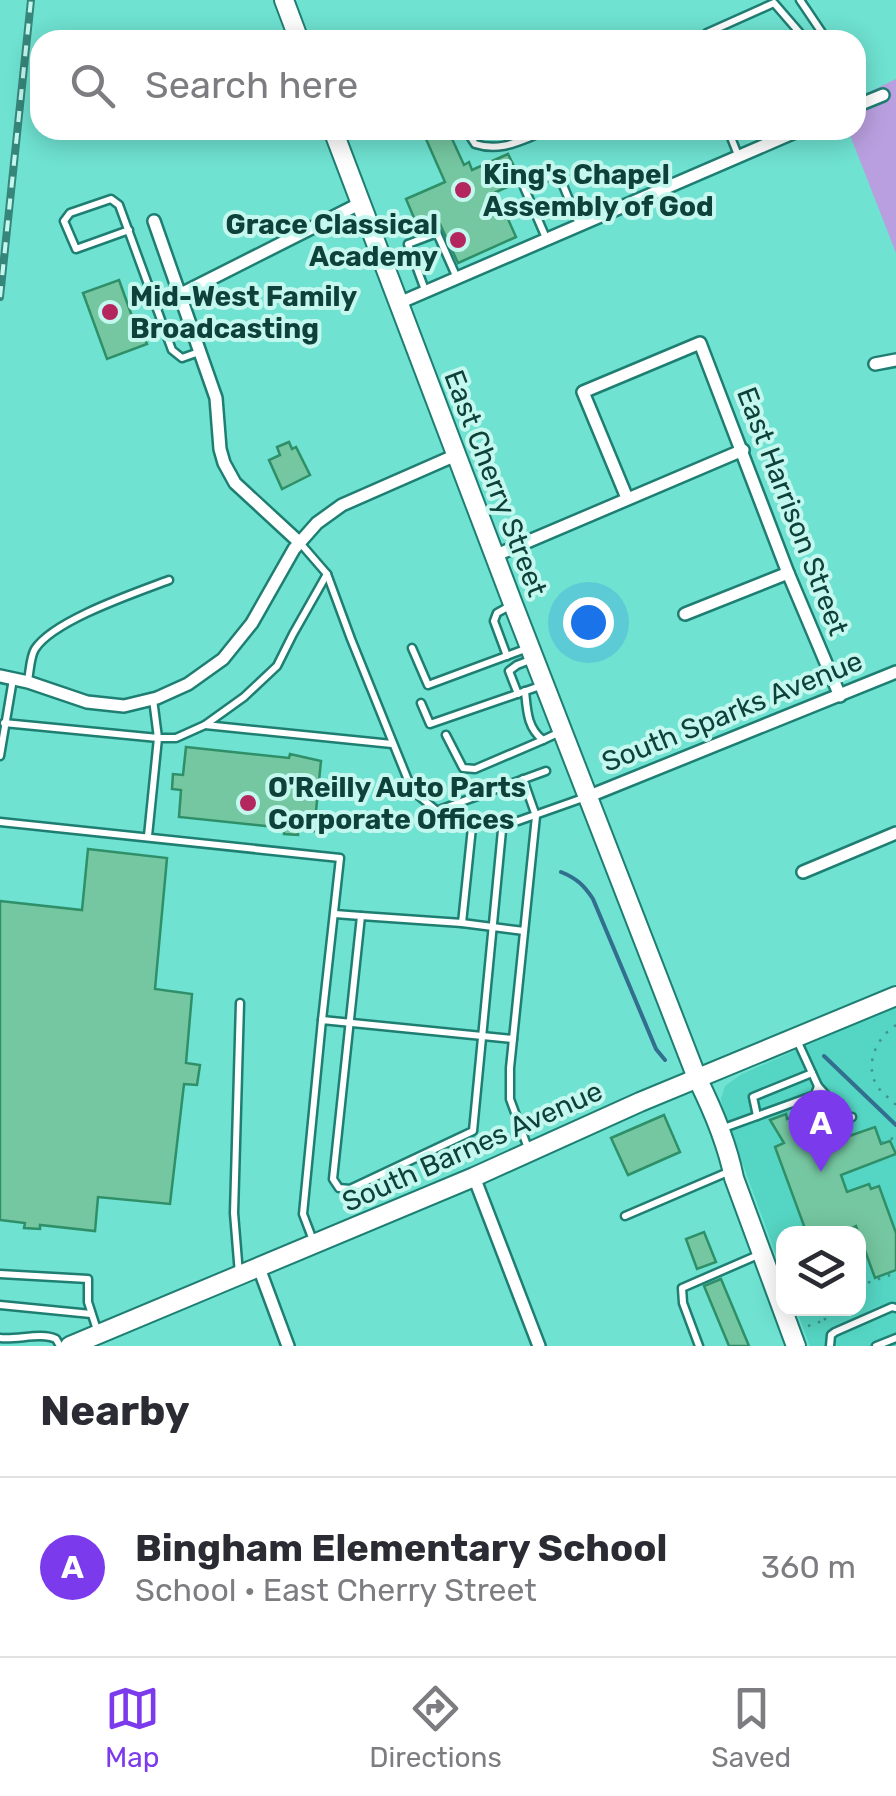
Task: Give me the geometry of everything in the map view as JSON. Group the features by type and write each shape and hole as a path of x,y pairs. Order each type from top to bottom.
{"street":[{"path":"284,0 295,30"},
{"path":"866,99 884,94"},
{"name":"East Cherry Street","path":"342,140 361,204 512,604 720,1130 732,1175 796,1346"},
{"path":"399,302 547,239 577,220 777,140"},
{"path":"182,294 361,204"},
{"path":"154,221 216,398 224,463 234,484 300,542"},
{"name":"East Harrison Street","path":"627,498 583,392 700,344 840,696"},
{"path":"875,364 896,360"},
{"path":"494,556 743,450"},
{"path":"6,678 87,702 124,706 188,684 224,659 317,522 342,506 456,455"},
{"path":"686,614 788,573"},
{"name":"South Sparks Avenue","path":"587,796 896,672"},
{"path":"803,872 896,833"},
{"name":"South Barnes Avenue","path":"70,1346 896,996"},
{"name":"East Cherry Street","path":"697,1078 703,1112 720,1159 732,1175"},
{"path":"474,1178 538,1346"},
{"path":"259,1268 288,1346"}],"lane":[{"path":"800,0 820,30"},
{"path":"713,30 777,2 798,30"},
{"path":"471,140 491,148 524,140"},
{"path":"732,140 739,156"},
{"path":"547,239 524,187 558,173 577,220"},
{"path":"128,230 76,249 64,221 70,214 111,199 120,205 172,350 182,358 200,351"},
{"path":"425,291 408,244 437,232 457,278"},
{"path":"300,542 328,574 412,790 437,811 518,821 587,796"},
{"path":"4,724 158,738 176,738 206,725 277,666 328,574"},
{"path":"28,682 34,650 56,629 169,580"},
{"path":"507,656 494,620 497,613 512,604"},
{"path":"412,648 428,684 507,656 532,653"},
{"path":"532,653 509,671 522,692 527,718 542,740"},
{"path":"0,756 6,678"},
{"path":"421,703 430,724 544,685"},
{"path":"148,836 158,738 152,699"},
{"path":"206,725 392,744"},
{"path":"446,736 463,768 475,769 562,732"},
{"path":"437,811 546,771"},
{"path":"524,779 536,816 510,1099 529,1153"},
{"path":"462,923 472,818"},
{"path":"361,916 333,1180 339,1188 350,1189 474,1132 504,820"},
{"path":"0,822 340,858 303,1214 315,1244"},
{"path":"335,914 524,931"},
{"path":"240,1003 234,1213 240,1276"},
{"path":"322,1020 513,1039"},
{"path":"796,1037 818,1086 836,1106 838,1116 852,1117"},
{"path":"757,1116 753,1097 812,1073"},
{"path":"720,1130 816,1095 818,1086"},
{"path":"625,1216 732,1175"},
{"path":"699,1346 683,1303 682,1288 762,1253"},
{"path":"0,1274 88,1279 88,1302 98,1334"},
{"path":"0,1304 91,1314"},
{"path":"830,1346 831,1336 896,1308"},
{"path":"0,1338 49,1335 70,1346"},
{"path":"876,1346 896,1338"}],"path":[{"path":"896,1025 878,1042 872,1059 875,1081 896,1105"},
{"path":"880,1143 896,1137"},
{"path":"866,1283 894,1274 896,1284"},
{"path":"824,1316 831,1336"},
{"path":"808,1326 825,1320"}],"shaded area":[{"path":"896,79 896,253 852,140 866,140 866,95"},
{"path":"896,1006 896,1346 810,1346 799,1316 866,1316 866,1226 776,1226 776,1255 723,1110 725,1086 742,1074"}],"building":[{"name":"King's Chapel Assembly of God","path":"426,140 453,140 464,165 469,162 472,170 508,154 521,181 496,192 516,237 458,263 440,224 420,232 406,199 445,182"},
{"name":"Mid-West Family Broadcasting","path":"119,280 138,333 141,331 147,344 107,359 83,293"},
{"path":"289,442 292,449 296,447 310,475 282,489 269,460 280,455 277,447"},
{"name":"O'Reilly Auto Parts Corporate Offices","path":"186,747 289,758 290,754 321,761 314,831 298,829 298,835 284,834 284,828 179,817 181,790 172,789 173,774 183,775"},
{"path":"88,849 167,858 155,989 192,994 186,1063 200,1065 197,1085 184,1084 170,1204 98,1197 95,1231 40,1225 40,1229 24,1228 25,1223 0,1220 0,901 82,910"},
{"path":"809,1110 811,1115 820,1111 832,1142 875,1127 881,1144 890,1141 896,1154 841,1175 847,1192 869,1184 871,1189 879,1186 896,1233 896,1270 875,1278 866,1253 866,1226 804,1226 775,1147 784,1143 770,1120 786,1114 787,1119"},
{"path":"664,1115 680,1152 628,1175 611,1138"},
{"path":"704,1232 716,1262 697,1269 686,1239"},
{"path":"721,1279 749,1346 729,1346 704,1286"}],"waterway":[{"path":"561,872 579,882 593,899 656,1049 665,1060"},
{"path":"824,1056 896,1125"}],"railway":[{"path":"0,297 31,0"}],"place":[{"name":"King's Chapel Assembly of God","path":"463,190"},
{"name":"Grace Classical Academy","path":"458,240"},
{"name":"Mid-West Family Broadcasting","path":"110,312"},
{"name":"O'Reilly Auto Parts Corporate Offices","path":"248,803"},
{"name":"Bingham Elementary School","path":"821,1172"}]}
